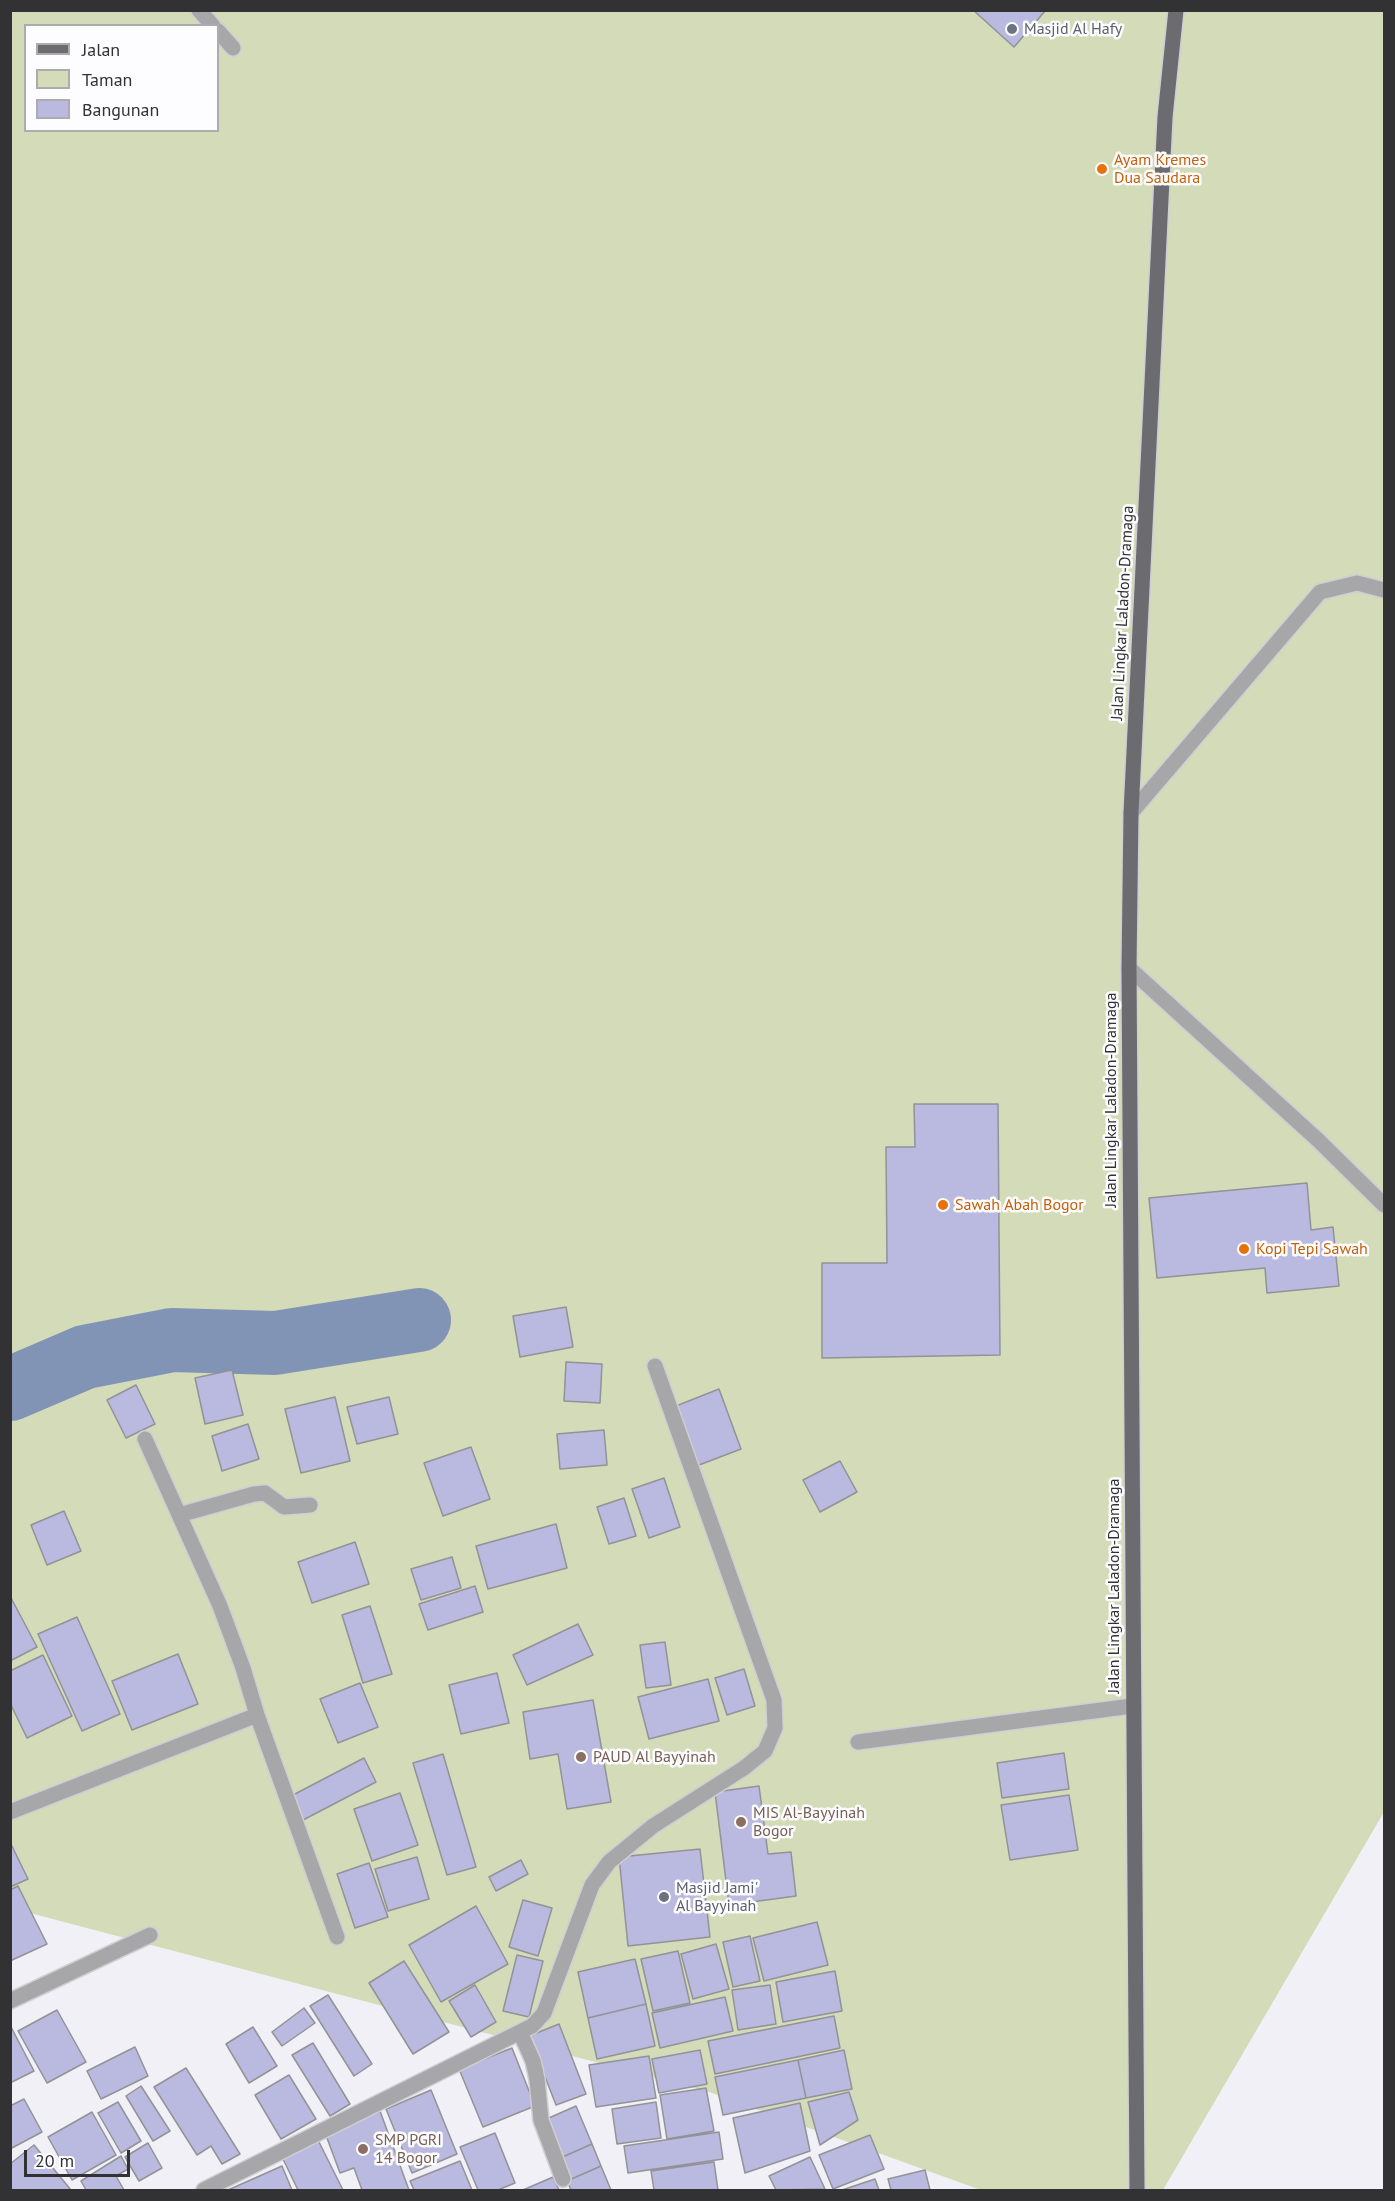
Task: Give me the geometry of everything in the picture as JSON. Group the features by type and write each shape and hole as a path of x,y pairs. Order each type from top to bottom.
{"main road":[{"name":"Jalan Lingkar Laladon-Dramaga","path":"1137,2190 1132,1706 1129,968 1131,813 1165,117 1176,10"}],"street":[{"path":"199,10 211,24"},
{"path":"219,32 233,48"},
{"path":"1131,813 1320,592 1357,583 1384,590"},
{"path":"1129,968 1319,1141 1384,1205"},
{"path":"204,2190 532,2026 544,2013 592,1886 609,1862 653,1826 744,1768 765,1751 775,1728 774,1700 655,1366"},
{"path":"146,1438 220,1606 337,1937"},
{"path":"179,1515 266,1493 284,1507 310,1505"},
{"path":"858,1742 1132,1706"},
{"path":"10,1812 257,1715"},
{"path":"10,2001 150,1935"},
{"path":"520,2032 533,2061 541,2120 563,2179"}],"green space":[{"path":"10,11 1384,11 1384,1812 1163,2190 981,2190 709,2092 11,1908"}],"building":[{"name":"Masjid Al Hafy","path":"973,10 1046,10 1014,47"},
{"name":"Sawah Abah Bogor","path":"914,1104 998,1104 1000,1355 822,1358 822,1263 887,1263 886,1147 915,1147"},
{"name":"Kopi Tepi Sawah","path":"1307,1183 1311,1230 1333,1227 1339,1286 1267,1293 1265,1268 1157,1278 1149,1198"},
{"path":"566,1307 573,1347 520,1357 513,1316"},
{"path":"566,1362 602,1364 600,1403 564,1401"},
{"path":"232,1370 243,1415 205,1424 195,1378"},
{"path":"136,1385 155,1424 126,1438 107,1400"},
{"path":"719,1389 741,1449 699,1465 676,1406"},
{"path":"335,1397 350,1461 301,1473 285,1409"},
{"path":"389,1397 398,1434 357,1444 347,1407"},
{"path":"248,1424 259,1459 222,1471 212,1436"},
{"path":"604,1430 607,1465 560,1469 557,1434"},
{"path":"471,1447 490,1499 443,1516 424,1463"},
{"path":"840,1461 857,1492 820,1512 803,1480"},
{"path":"664,1478 680,1527 649,1538 632,1489"},
{"path":"624,1498 636,1536 609,1544 597,1507"},
{"path":"64,1511 81,1551 47,1565 31,1525"},
{"path":"556,1524 567,1568 488,1589 476,1546"},
{"path":"355,1542 369,1584 312,1603 298,1562"},
{"path":"452,1557 461,1588 421,1600 411,1569"},
{"path":"475,1586 483,1612 428,1630 419,1604"},
{"path":"10,1596 37,1647 10,1661"},
{"path":"370,1606 392,1674 363,1683 342,1615"},
{"path":"77,1617 120,1714 82,1731 38,1634"},
{"path":"578,1624 593,1655 527,1685 513,1655"},
{"path":"665,1642 671,1685 646,1688 640,1645"},
{"path":"178,1654 198,1704 132,1730 112,1681"},
{"path":"43,1655 72,1716 27,1738 10,1703 10,1671"},
{"path":"744,1669 755,1706 727,1715 715,1678"},
{"path":"497,1673 509,1723 461,1734 449,1685"},
{"path":"708,1679 719,1721 649,1739 638,1697"},
{"path":"360,1683 378,1727 338,1743 320,1699"},
{"name":"PAUD Al Bayyinah","path":"593,1700 611,1802 567,1809 558,1754 530,1759 523,1712"},
{"path":"1064,1753 1069,1789 1002,1798 997,1763"},
{"path":"443,1754 476,1867 447,1875 413,1763"},
{"path":"364,1758 376,1782 303,1820 291,1796"},
{"name":"MIS Al-Bayyinah Bogor","path":"759,1786 768,1854 791,1852 796,1896 729,1905 715,1792"},
{"path":"400,1793 418,1845 372,1861 354,1809"},
{"path":"1069,1795 1078,1850 1010,1860 1001,1805"},
{"path":"10,1842 28,1879 10,1887"},
{"name":"Masjid Jami' Al Bayyinah","path":"700,1849 710,1937 628,1946 619,1857"},
{"path":"417,1857 429,1899 388,1911 375,1869"},
{"path":"521,1860 528,1874 496,1891 489,1877"},
{"path":"369,1863 388,1917 355,1928 337,1874"},
{"path":"18,1886 47,1944 10,1961 10,1890"},
{"path":"523,1900 552,1908 538,1956 509,1947"},
{"path":"476,1906 508,1964 441,2002 409,1945"},
{"path":"817,1922 828,1965 764,1981 753,1938"},
{"path":"750,1936 760,1981 733,1987 723,1942"},
{"path":"716,1944 729,1989 693,1999 681,1954"},
{"path":"678,1951 690,2003 653,2011 641,1959"},
{"path":"517,1955 543,1961 529,2017 503,2011"},
{"path":"635,1959 646,2004 588,2018 578,1972"},
{"path":"404,1961 449,2032 413,2054 369,1983"},
{"path":"835,1971 842,2011 783,2022 776,1982"},
{"path":"475,1985 496,2022 471,2037 449,2001"},
{"path":"770,1985 776,2024 738,2030 732,1990"},
{"path":"328,1995 372,2064 354,2076 310,2006"},
{"path":"725,1997 733,2031 660,2048 652,2013"},
{"path":"646,2004 655,2046 597,2059 588,2018"},
{"path":"304,2008 315,2023 282,2046 272,2032"},
{"path":"57,2010 86,2062 47,2083 18,2031"},
{"path":"834,2016 840,2048 715,2074 708,2041"},
{"path":"559,2024 586,2094 556,2105 529,2036"},
{"path":"10,2025 34,2071 10,2083"},
{"path":"253,2027 277,2066 249,2083 226,2044"},
{"path":"313,2043 350,2104 330,2116 292,2055"},
{"path":"135,2047 148,2076 101,2099 87,2071"},
{"path":"512,2048 535,2106 483,2127 459,2069"},
{"path":"700,2050 707,2084 659,2093 652,2059"},
{"path":"844,2050 852,2089 806,2098 798,2060"},
{"path":"649,2056 656,2098 596,2107 589,2065"},
{"path":"798,2060 806,2098 723,2115 715,2077"},
{"path":"186,2068 240,2154 222,2164 211,2146 197,2155 154,2087"},
{"path":"289,2075 316,2119 281,2139 255,2095"},
{"path":"141,2086 170,2131 153,2141 126,2096"},
{"path":"706,2088 714,2131 667,2139 660,2095"},
{"path":"431,2090 457,2154 412,2173 386,2109"},
{"path":"849,2092 858,2120 820,2145 808,2102"},
{"path":"24,2099 42,2132 10,2149 10,2106"},
{"path":"118,2102 141,2141 121,2153 98,2113"},
{"path":"656,2102 661,2138 617,2144 612,2109"},
{"path":"800,2103 810,2151 745,2173 733,2118"},
{"path":"576,2106 592,2144 558,2159 542,2121"},
{"name":"SMP PGRI 14 Bogor","path":"380,2111 409,2190 362,2190 354,2168 340,2173 324,2130"},
{"path":"92,2112 116,2155 72,2180 48,2137"},
{"path":"719,2132 723,2159 628,2173 624,2146"},
{"path":"495,2133 515,2183 498,2190 478,2190 460,2147"},
{"path":"870,2135 884,2169 833,2189 819,2155"},
{"path":"318,2140 343,2190 298,2190 282,2157"},
{"path":"148,2143 162,2168 139,2181 125,2157"},
{"path":"592,2144 601,2166 567,2181 558,2159"},
{"path":"34,2145 71,2190 10,2190 10,2164"},
{"path":"121,2156 128,2169 116,2176 124,2190 86,2190 81,2181"},
{"path":"810,2157 825,2189 776,2190 769,2176"},
{"path":"460,2161 472,2190 414,2190 410,2181"},
{"path":"714,2162 718,2190 654,2190 651,2171"},
{"path":"282,2166 292,2190 228,2190"},
{"path":"601,2166 611,2190 571,2190 567,2181"},
{"path":"925,2170 930,2190 891,2190 888,2179"},
{"path":"553,2177 559,2190 523,2190"},
{"path":"875,2179 879,2190 842,2190"}],"waterway":[{"path":"10,1389 85,1357 172,1340 275,1343 419,1320"}],"place":[{"name":"Masjid Al Hafy","path":"1012,29"},
{"name":"Ayam Kremes Dua Saudara","path":"1102,169"},
{"name":"Sawah Abah Bogor","path":"943,1205"},
{"name":"Kopi Tepi Sawah","path":"1244,1249"},
{"name":"PAUD Al Bayyinah","path":"581,1757"},
{"name":"MIS Al-Bayyinah Bogor","path":"741,1822"},
{"name":"Masjid Jami' Al Bayyinah","path":"664,1897"},
{"name":"SMP PGRI 14 Bogor","path":"363,2149"}]}
